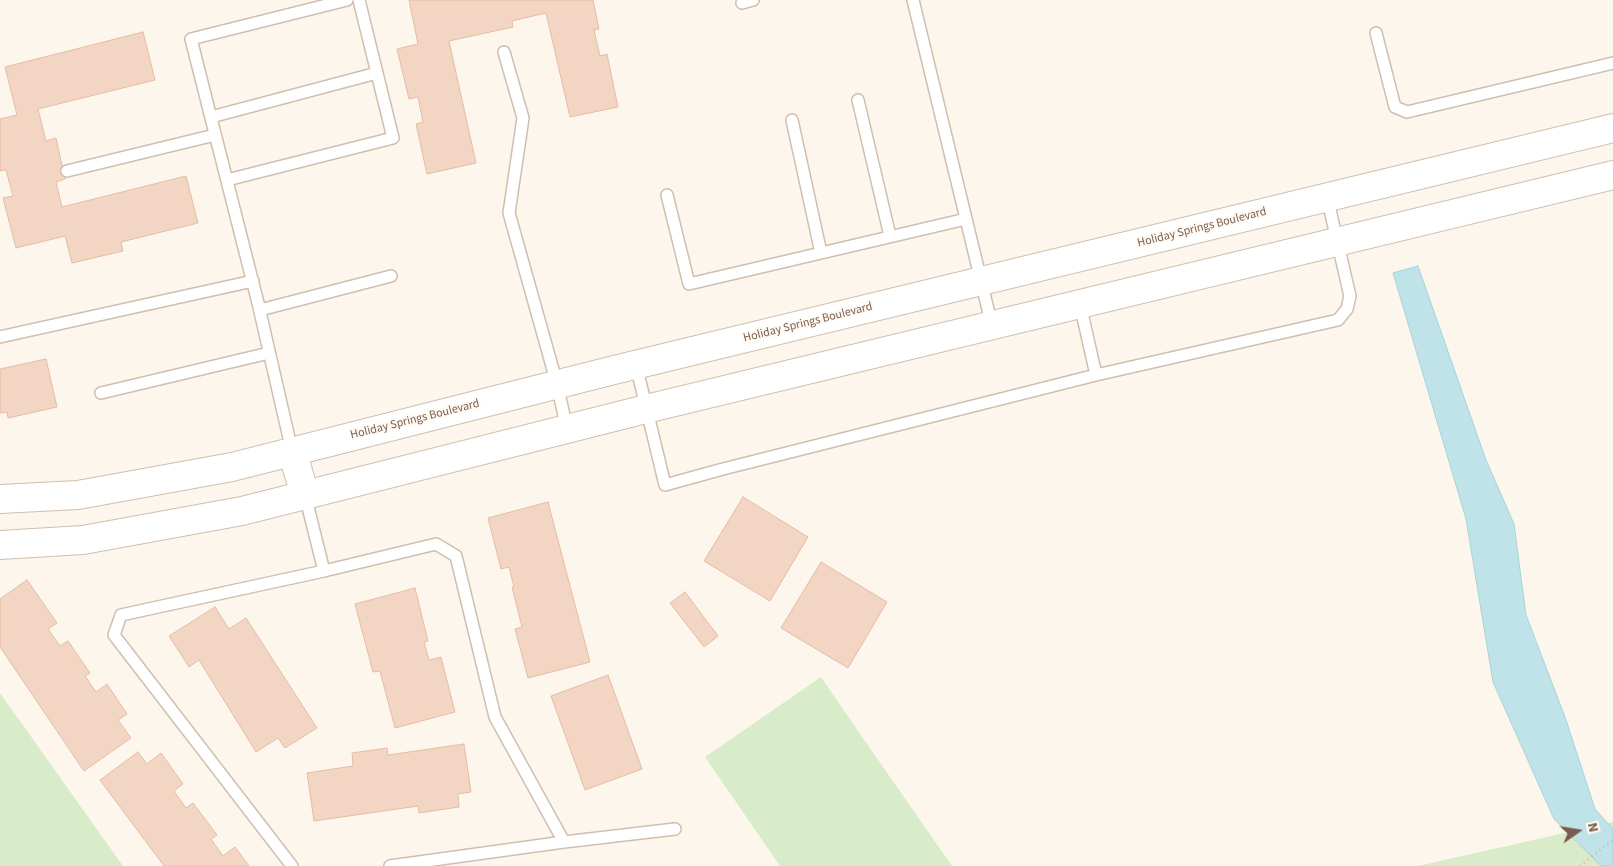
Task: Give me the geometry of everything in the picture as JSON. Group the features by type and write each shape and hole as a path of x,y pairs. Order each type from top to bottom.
{"street":[{"name":"Holiday Springs Boulevard","path":"0,499 78,495 232,466 557,384 1613,128"},
{"path":"0,545 83,540 242,511 646,409 1613,175"},
{"path":"292,451 305,495"}],"lane":[{"path":"292,451 253,281 191,39 347,0"},
{"path":"227,180 393,138 359,0"},
{"path":"913,0 992,326"},
{"path":"1376,32 1395,107 1407,112 1613,63"},
{"path":"504,52 523,118 510,213 568,429"},
{"path":"211,117 377,73"},
{"path":"858,100 890,236"},
{"path":"792,120 821,252"},
{"path":"68,171 216,135"},
{"path":"667,195 688,284 966,219"},
{"path":"636,365 665,485 1096,375 1338,320 1347,309 1350,296 1327,197"},
{"path":"260,310 391,276"},
{"path":"0,337 253,281"},
{"path":"1080,304 1096,375"},
{"path":"100,393 269,353"},
{"path":"305,495 324,571"},
{"path":"292,866 114,635 121,615 324,571 436,544 456,556 495,717 564,842"},
{"path":"390,866 675,829"}],"path":[{"path":"1580,866 1613,840"}],"green space":[{"path":"821,677 952,866 780,866 705,757"},
{"path":"0,693 123,866 0,866"},
{"path":"1613,822 1613,866 1418,866"}],"water":[{"path":"1418,266 1486,460 1514,524 1526,615 1565,717 1595,809 1613,829 1613,866 1601,866 1554,819 1493,682 1466,519 1393,273"}],"building":[{"path":"409,0 593,0 599,29 594,30 600,56 607,54 618,107 570,117 546,13 512,21 513,27 449,41 476,163 427,174 416,124 423,122 418,97 409,99 397,49 418,44"},
{"path":"143,32 155,80 38,109 46,141 56,138 65,179 56,182 62,207 186,176 198,223 121,242 123,251 72,263 65,236 16,248 3,198 13,196 6,170 0,171 0,119 17,115 5,67"},
{"path":"46,359 57,407 8,418 7,412 0,413 0,369"},
{"path":"743,497 808,537 770,601 704,561"},
{"path":"548,502 590,662 528,678 515,629 522,627 509,567 501,569 488,518"},
{"path":"821,562 887,602 848,668 781,628"},
{"path":"27,580 57,623 48,629 60,646 68,641 90,673 85,676 96,692 107,684 127,714 118,720 131,738 84,771 0,647 0,599"},
{"path":"415,588 428,641 424,642 429,660 441,657 455,712 395,728 380,671 373,672 355,604"},
{"path":"685,592 718,636 704,647 670,603"},
{"path":"215,607 229,629 246,618 317,728 285,748 278,738 256,752 199,660 189,667 169,636"},
{"path":"608,675 642,769 585,790 551,696"},
{"path":"464,744 471,792 458,794 459,807 419,813 418,806 314,821 307,773 353,766 352,753 387,748 388,755"},
{"path":"138,752 147,764 161,753 183,784 174,791 186,808 193,803 217,835 211,839 223,856 235,847 249,866 164,866 100,780"}]}
